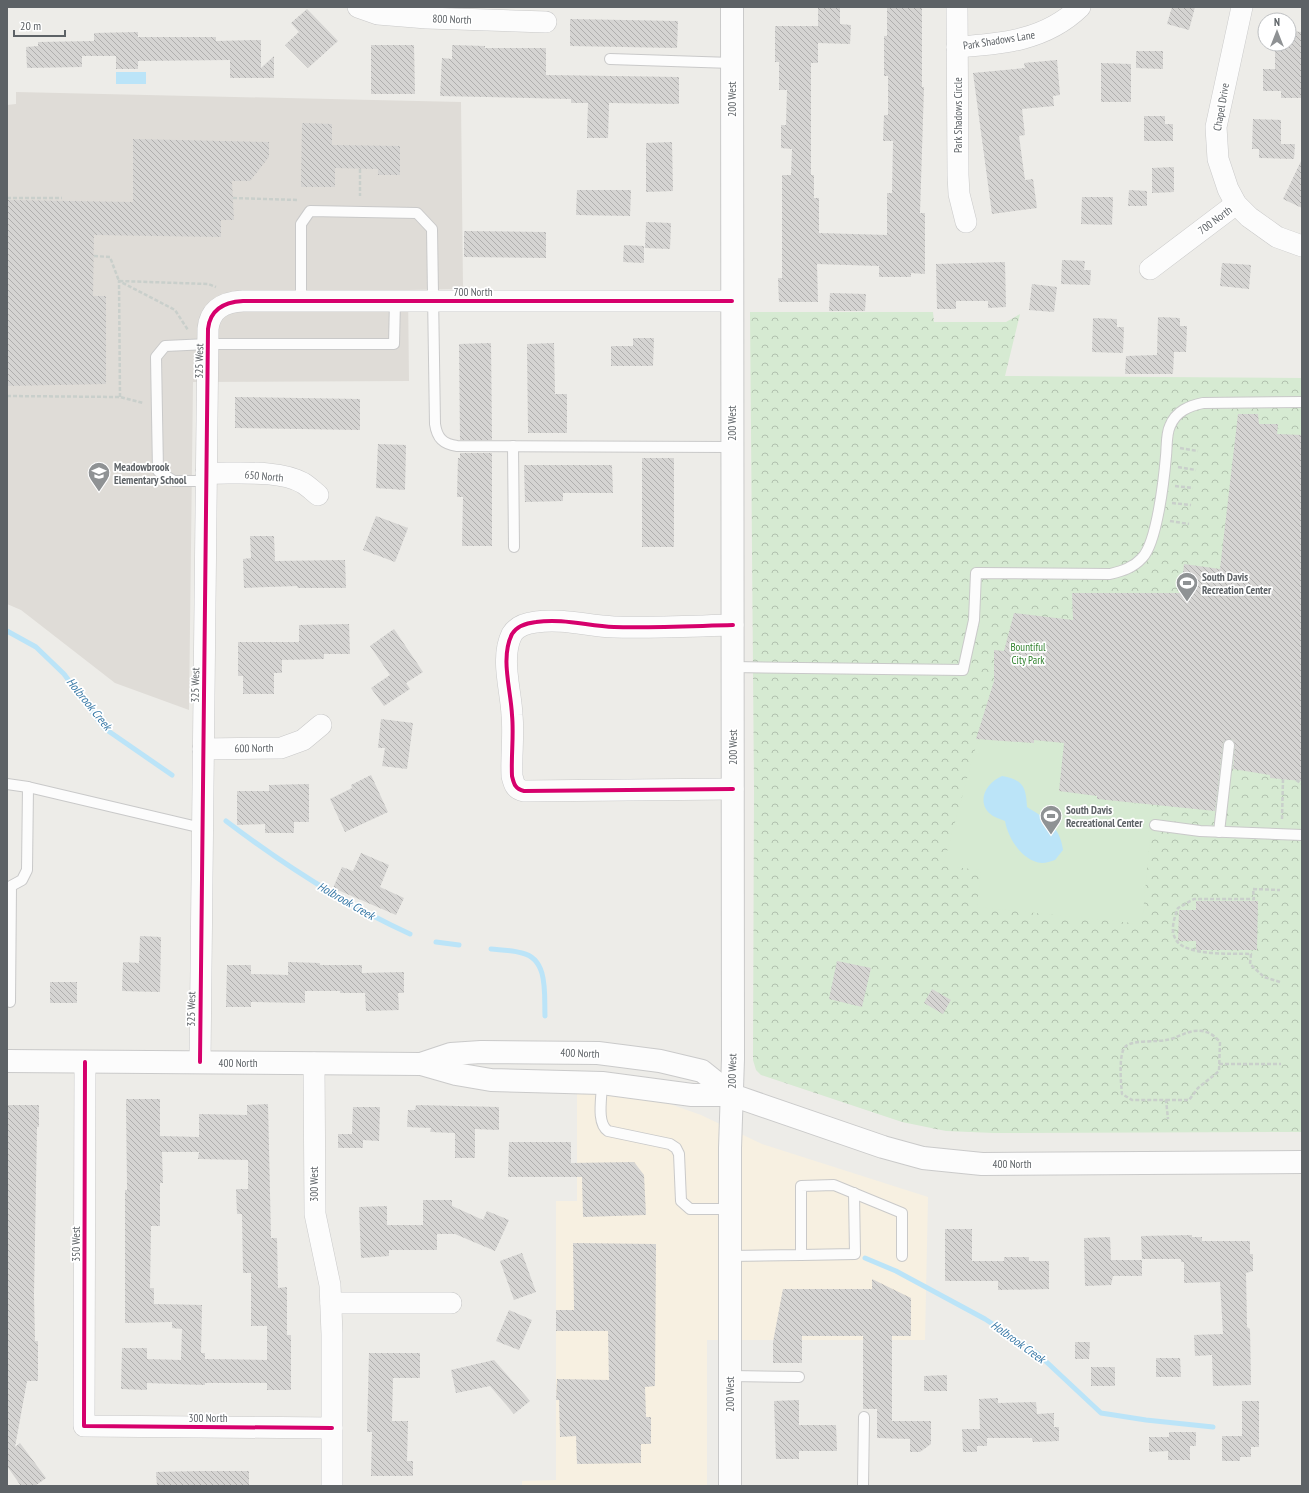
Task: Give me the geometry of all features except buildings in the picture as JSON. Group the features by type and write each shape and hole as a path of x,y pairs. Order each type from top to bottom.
{"main road":[{"name":"200 West","path":"730,1486 733,789 732,7"},
{"name":"400 North","path":"421,1064 451,1054 481,1052 581,1052 629,1056 660,1061 702,1071 732,1095"},
{"name":"400 North","path":"7,1061 421,1064 456,1074 486,1079 602,1084 692,1095 732,1095 883,1147 943,1161 982,1164 1302,1162"}],"street":[{"name":"800 North","path":"358,7 378,14 449,13 546,22"},
{"name":"Park Shadows Circle","path":"957,7 959,194 966,222"},
{"name":"Park Shadows Lane","path":"957,47 975,46 1030,37 1056,27 1080,7"},
{"name":"Chapel Drive","path":"1236,204 1228,189 1218,159 1216,127 1242,7"},
{"name":"700 North","path":"1150,269 1236,204 1262,228 1277,237 1302,246"},
{"name":"700 North","path":"215,310 221,306 234,302 732,301"},
{"name":"325 West","path":"200,1062 208,344 209,322 215,310"},
{"name":"650 North","path":"206,477 285,476 302,483 318,495"},
{"path":"733,625 633,627 600,626 572,621 537,622 527,624 513,633 509,643 507,655 512,715 512,776 514,785 518,789 733,789"},
{"name":"600 North","path":"203,749 281,748 303,740 321,725"},
{"name":"350 West","path":"84,1426 85,1062"},
{"name":"300 West","path":"314,1063 315,1214 327,1269 331,1303 332,1486"},
{"path":"331,1303 451,1303"},
{"name":"300 North","path":"84,1426 332,1428"}],"lane":[{"path":"610,59 732,63"},
{"path":"300,301 300,224 310,211 417,213 432,229 432,301 436,433 441,441 448,445 732,447"},
{"path":"206,477 174,480 158,471 156,357 165,346 208,344 394,344 395,301"},
{"path":"733,667 963,670 974,620 976,573 1110,574 1125,570 1136,564 1148,550 1157,520 1163,484 1169,427 1180,412 1189,406 1203,403 1302,402"},
{"path":"513,446 514,548"},
{"path":"1220,832 1229,745"},
{"path":"7,784 28,787 202,828"},
{"path":"10,1002 11,886 22,880 27,870 28,787"},
{"path":"1156,825 1200,831 1302,835"},
{"path":"602,1084 602,1121 605,1129 608,1131 670,1144 676,1148 679,1154 681,1201 685,1206 690,1209 730,1209"},
{"path":"801,1255 801,1186 834,1185 902,1213 902,1256"},
{"path":"730,1256 855,1254 854,1193"},
{"path":"730,1376 799,1377"},
{"path":"863,1486 864,1416"}],"path":[{"path":"360,169 360,196"},
{"path":"7,198 62,198"},
{"path":"233,198 297,200"},
{"path":"94,256 110,257 119,281 120,397"},
{"path":"119,281 208,284 217,287"},
{"path":"119,281 175,310 188,330"},
{"path":"7,396 120,397 143,403"},
{"path":"1167,447 1198,451"},
{"path":"1165,465 1196,470"},
{"path":"1163,484 1193,488"},
{"path":"1160,501 1191,505"},
{"path":"1157,520 1189,524"},
{"path":"1282,819 1283,779"},
{"path":"1296,780 1302,784"},
{"path":"1280,890 1253,889 1254,899 1194,899 1178,908 1174,922 1174,938 1181,946 1199,952 1251,954 1250,964 1264,977 1280,982"},
{"path":"1202,1031 1215,1036 1220,1042 1219,1071 1198,1088 1189,1100 1166,1100 1132,1100 1122,1094 1121,1053 1126,1046 1133,1043 1169,1040 1184,1033 1202,1031"},
{"path":"1219,1064 1281,1064"},
{"path":"1166,1100 1168,1119"}],"shaded area":[{"name":"Meadowbrook Elementary School","path":"16,92 461,102 463,289 408,290 409,381 193,382 189,710 115,683 21,610 7,604 7,105 16,104"},
{"path":"577,1090 667,1103 701,1115 762,1144 928,1197 925,1340 707,1340 707,1486 522,1486 522,1481 556,1480 556,1201 577,1201"}],"green space":[{"name":"Bountiful City Park","path":"750,312 933,312 934,322 1006,322 1020,314 1005,376 1302,378 1302,1132 994,1133 946,1131 902,1122 761,1075 756,1070 753,1060 754,789"},
{"name":"South Davis Recreational Center","path":"978,739 1034,743 1034,740 1064,743 1059,791 1097,796 1097,799 1153,806 1142,924 977,907 981,870 943,866"}],"water":[{"path":"116,72 146,72 146,84 116,84"},
{"path":"1002,776 1015,780 1022,785 1026,794 1027,807 1051,824 1059,835 1063,850 1055,860 1042,863 1028,858 1017,848 1009,834 1005,821 994,817 984,806 984,794 987,789 996,779"}],"waterway":[{"name":"Holbrook Creek","path":"7,631 36,647 64,674 104,728 172,775"},
{"name":"Holbrook Creek","path":"226,821 315,883 362,910 410,934"},
{"path":"436,942 459,945"},
{"path":"491,949 522,953 531,957 537,962 543,979 545,1016"},
{"name":"Holbrook Creek","path":"865,1258 896,1271 985,1319 1038,1354 1101,1413 1146,1420 1213,1427"}],"cycle path":[{"path":"200,1062 208,329 212,316 224,305 243,301 732,301"},
{"path":"733,625 614,627 556,621 533,622 519,627 512,634 506,664 513,723 512,776 514,784 519,789 524,791 733,789"},
{"path":"85,1062 84,1426 332,1428"}],"place":[{"name":"Meadowbrook Elementary School","path":"99,492"},
{"name":"South Davis Recreation Center","path":"1187,602"},
{"name":"South Davis Recreational Center","path":"1051,836"}]}
